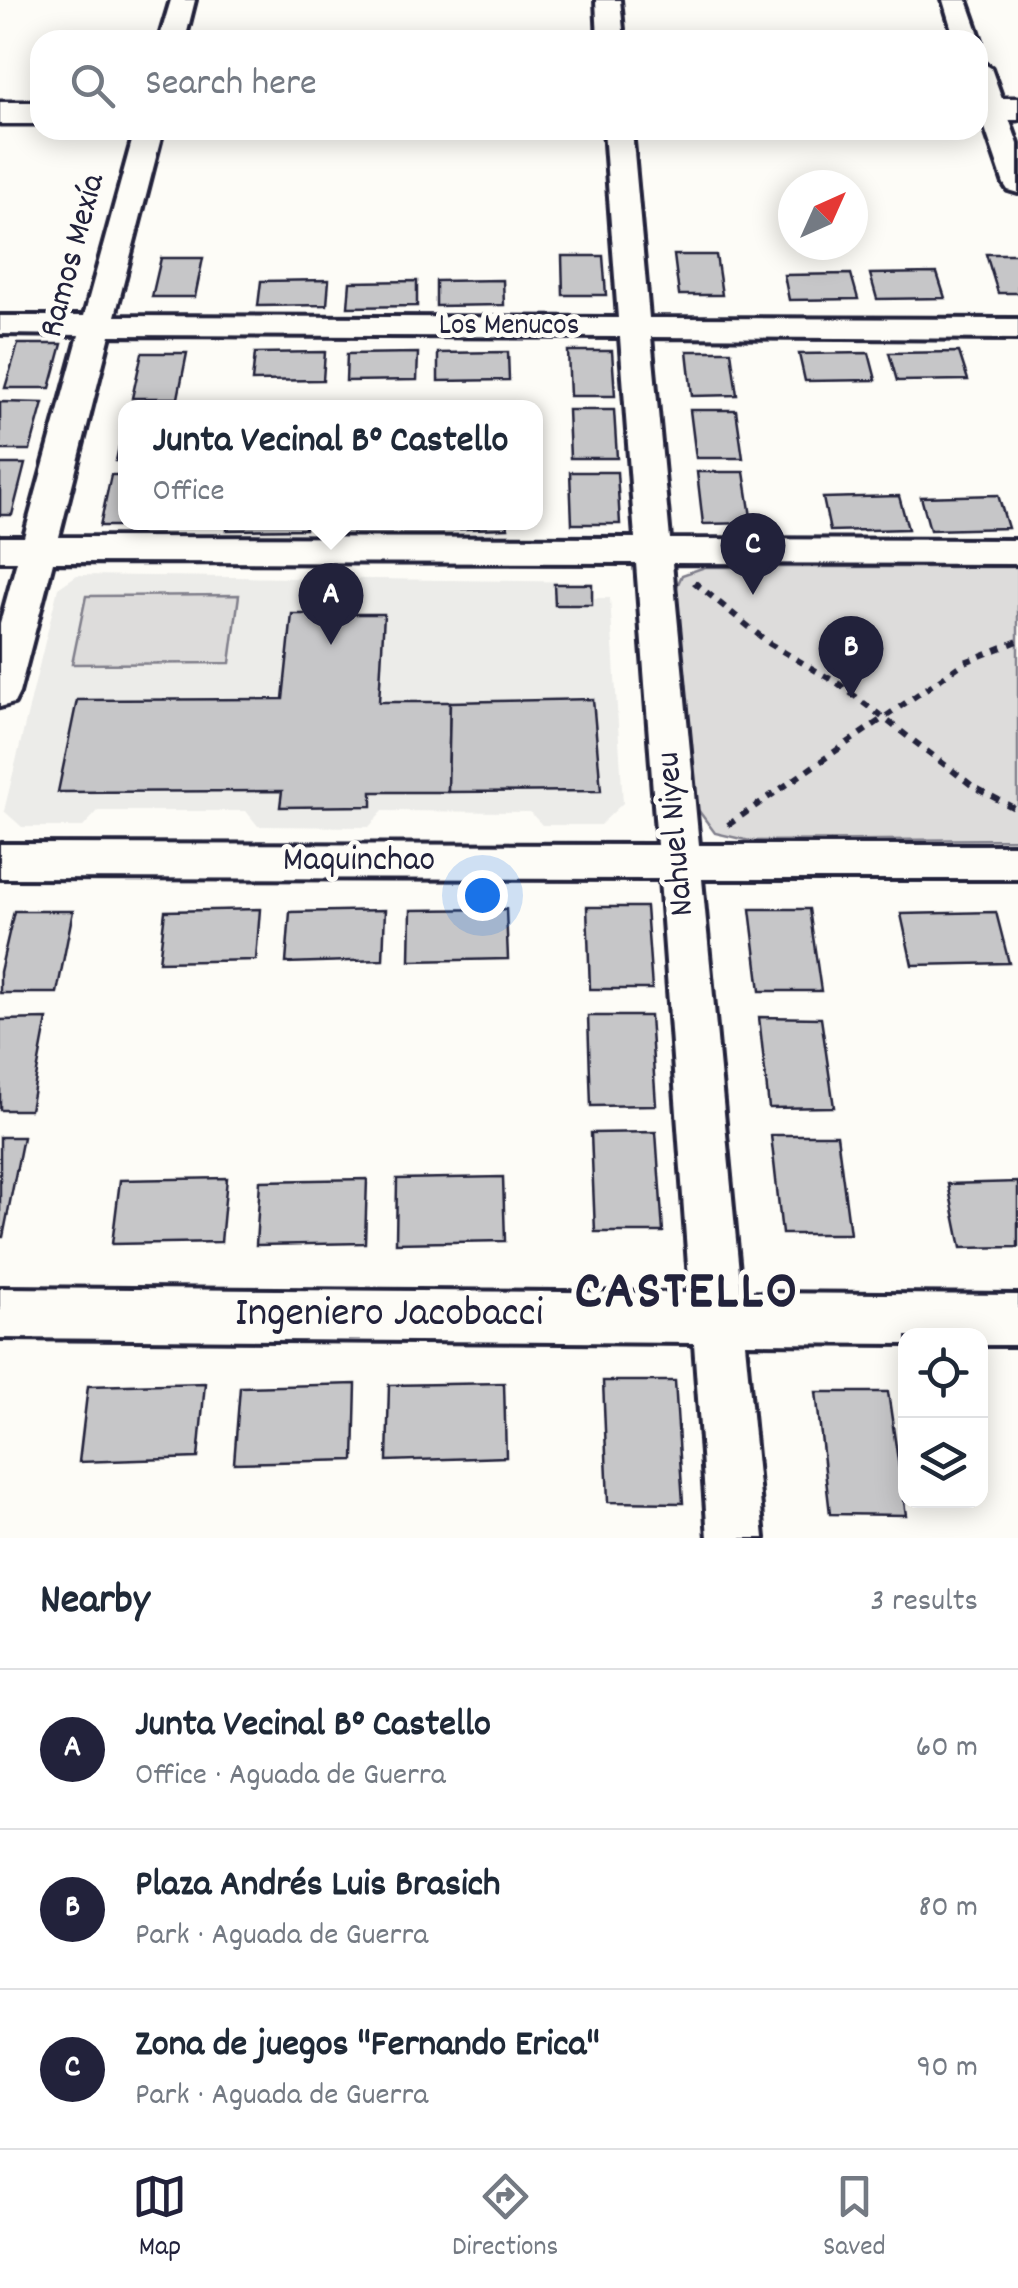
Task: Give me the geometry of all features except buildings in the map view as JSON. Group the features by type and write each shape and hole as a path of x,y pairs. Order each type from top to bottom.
{"main road":[{"path":"0,113 30,113"}],"street":[{"path":"175,30 183,0"},
{"path":"608,0 610,30"},
{"path":"955,0 965,30"},
{"path":"996,109 1018,184"},
{"name":"Ramos Mexía","path":"0,693 145,140"},
{"name":"Nahuel Niyeu","path":"619,140 736,1538"},
{"name":"Los Menucos","path":"0,325 1018,329"},
{"path":"0,549 1018,552"},
{"name":"Maquinchao","path":"0,861 1018,862"},
{"name":"Ingeniero Jacobacci","path":"0,1313 1018,1320"}],"path":[{"path":"654,551 770,644 839,684 974,787 1018,810"},
{"path":"680,862 734,820 964,662 1018,641"}],"shaded area":[{"path":"705,567 1018,567 1018,839 750,841 715,833 693,803 674,593 682,575"},
{"path":"77,575 593,582 594,598 610,598 623,803 600,825 542,825 530,812 383,811 369,827 258,826 246,811 98,811 83,827 22,827 4,811 58,588"},
{"path":"239,595 230,663 72,664 86,596"}],"place":[{"name":"Zona de juegos \"Fernando Erica\"","path":"753,595"},
{"name":"Junta Vecinal B° Castello","path":"331,645"},
{"name":"Plaza Andrés Luis Brasich","path":"851,698"}],"district":[{"name":"CASTELLO","path":"687,1295"}]}
